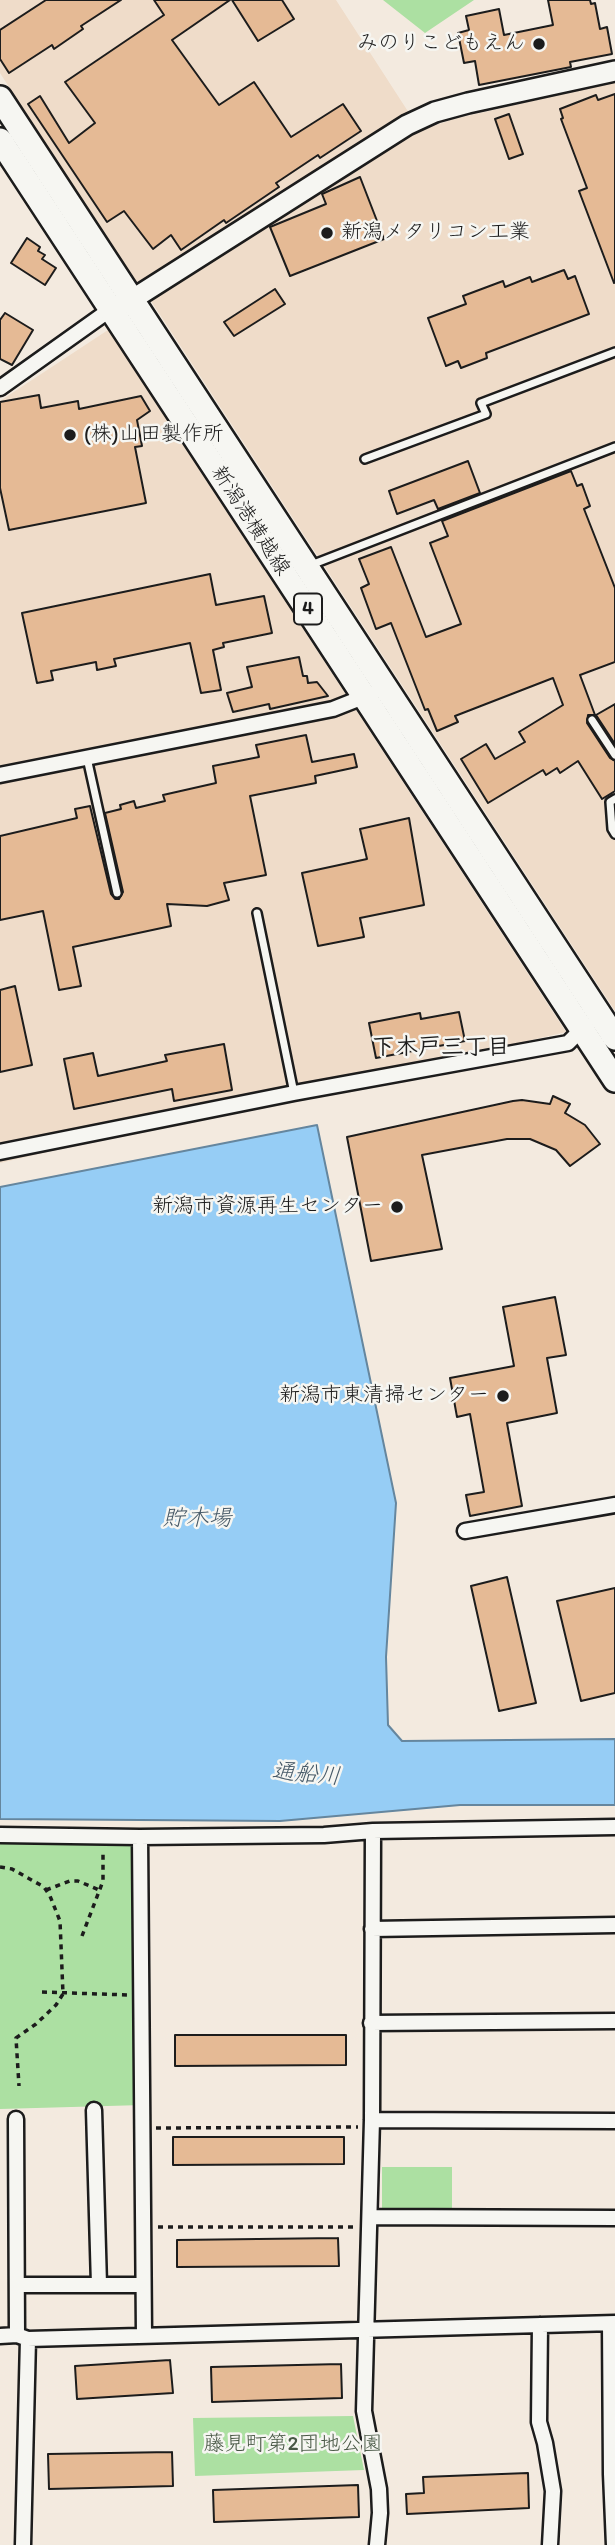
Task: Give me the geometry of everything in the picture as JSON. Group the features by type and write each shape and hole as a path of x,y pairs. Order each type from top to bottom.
{"main road":[{"name":"新潟港横越線","path":"0,98 307,567 375,692 615,1080"},
{"name":"新潟港横越線","path":"0,139 111,309 615,1038"}],"street":[{"path":"0,388 111,309 133,299 407,125 435,112 468,103 615,71"},
{"path":"0,775 334,709 375,692"},
{"path":"0,1152 568,1042 583,1030 597,1010"},
{"path":"466,1531 615,1505"},
{"path":"0,1835 324,1835 373,1831 615,1827"},
{"path":"373,1831 370,2222 364,2411 379,2489 377,2545"},
{"path":"140,1837 144,2335"},
{"path":"372,1929 615,1925"},
{"path":"371,2023 615,2021"},
{"path":"94,2110 99,2285"},
{"path":"16,2119 17,2285 23,2337 23,2545"},
{"path":"371,2124 615,2121"},
{"path":"0,2157 16,2156"},
{"path":"370,2222 615,2218"},
{"path":"17,2285 144,2285"},
{"path":"0,2336 612,2324 611,2474 614,2545"},
{"path":"540,2325 539,2422 553,2491 550,2545"}],"lane":[{"path":"365,459 486,414 481,403 615,352"},
{"path":"307,567 615,447"},
{"path":"592,720 615,755"},
{"path":"87,758 117,893"},
{"path":"615,799 610,803 612,829 615,834"},
{"path":"257,913 294,1093"}],"path":[{"path":"82,1936 103,1881 104,1836"},
{"path":"0,1867 12,1869 44,1886 60,1921 63,1994 36,2024 16,2038 19,2086"},
{"path":"46,1890 69,1881 78,1881 99,1890"},
{"path":"42,1992 142,1995"},
{"path":"143,2129 371,2124"},
{"path":"144,2227 370,2222"}],"shaded area":[{"path":"0,0 336,0 409,113 138,287 0,73"},
{"path":"615,82 615,1011 151,301 400,137 454,119"},
{"path":"108,330 566,1032 0,1163 0,401"}],"green space":[{"path":"383,0 474,0 425,33"},
{"path":"0,1835 140,1837 143,2105 0,2109"},
{"path":"382,2167 452,2167 452,2210 382,2211"},
{"name":"藤見町第2団地公園","path":"353,2416 364,2470 195,2476 193,2418"}],"water":[{"name":"貯木場","path":"317,1125 396,1503 386,1657 388,1725 402,1741 615,1739 615,1805 460,1805 280,1821 0,1819 0,1187"}],"building":[{"path":"46,0 121,0 81,26 83,29 54,49 52,45 9,73 0,59 0,30"},
{"path":"154,0 230,0 172,40 219,105 254,82 291,137 343,104 361,131 320,158 318,155 276,183 279,187 181,250 171,235 153,249 124,211 107,222 28,104 40,96 69,143 95,123 65,82 164,15"},
{"path":"232,0 282,0 294,19 258,41"},
{"path":"548,0 590,0 591,4 595,3 600,29 607,27 612,54 570,62 571,67 479,85 475,61 464,63 458,33 469,30 466,16 499,9 504,35 553,25"},
{"path":"615,94 614,283 579,191 587,188 561,119 560,109 596,95 598,100"},
{"path":"509,114 523,154 509,159 495,119"},
{"name":"新潟メタリコン工業","path":"360,177 384,239 290,276 270,227 326,204 322,194"},
{"path":"27,238 40,247 38,251 45,255 42,259 56,268 45,285 11,263"},
{"path":"564,270 568,279 575,276 589,314 486,353 487,358 461,368 458,361 446,366 428,318 466,304 463,296 503,281 505,287 530,277 532,282"},
{"path":"275,289 285,304 234,336 224,322"},
{"path":"5,313 33,330 12,365 0,359 0,320"},
{"path":"39,395 41,408 78,401 79,409 141,396 150,411 137,420 142,446 135,447 146,503 9,530 0,488 0,402"},
{"path":"468,461 480,493 438,509 434,500 397,514 389,491"},
{"path":"571,471 577,486 582,484 590,506 584,509 615,588 615,662 580,675 595,715 588,715 587,723 610,758 615,761 615,791 602,799 578,761 560,773 557,768 546,775 543,770 488,803 461,759 486,744 495,759 525,742 519,732 563,705 553,678 455,716 458,722 437,731 428,709 425,710 391,623 376,629 361,588 369,584 359,559 391,547 426,637 461,624 430,543 448,536 442,521"},
{"path":"210,574 216,605 264,596 272,633 223,643 224,647 213,650 221,690 201,693 190,643 114,659 116,666 97,670 96,662 51,671 53,680 37,683 22,613"},
{"path":"299,657 303,676 307,676 308,683 317,682 328,696 270,709 269,704 233,712 227,693 252,687 247,667"},
{"path":"615,704 615,744 596,715"},
{"path":"306,735 312,762 354,754 357,767 315,776 316,783 250,796 266,875 224,883 229,900 207,906 167,904 171,926 73,947 81,986 59,990 43,911 0,920 0,836 77,818 75,809 90,806 111,894 115,899 119,899 123,892 105,813 121,809 120,805 134,801 136,808 165,801 163,795 216,783 213,766 259,757 256,745"},
{"path":"409,818 424,905 360,918 364,937 318,946 302,873 367,859 360,829"},
{"path":"15,986 32,1065 0,1072 0,990"},
{"path":"459,1012 465,1041 376,1058 369,1023 420,1013 421,1019"},
{"path":"224,1044 232,1090 174,1101 172,1089 74,1109 64,1059 93,1053 98,1076 167,1061 165,1055"},
{"name":"新潟市資源再生センター","path":"553,1096 570,1104 565,1113 585,1125 600,1144 570,1166 556,1150 530,1139 507,1139 422,1155 442,1249 371,1261 347,1137 513,1101 550,1104"},
{"name":"新潟市東清掃センター","path":"555,1297 566,1355 547,1358 557,1413 507,1423 522,1506 470,1516 466,1495 484,1492 470,1414 457,1417 450,1378 514,1366 503,1307"},
{"path":"507,1577 536,1703 499,1711 471,1586"},
{"path":"615,1588 615,1693 581,1701 557,1601"},
{"path":"175,2035 346,2035 346,2065 175,2066"},
{"path":"173,2137 344,2137 344,2164 173,2165"},
{"path":"338,2238 339,2266 177,2267 177,2240"},
{"path":"170,2360 173,2393 77,2399 75,2366"},
{"path":"341,2364 342,2398 212,2402 211,2367"},
{"path":"172,2452 173,2486 49,2489 48,2454"},
{"path":"528,2473 529,2508 407,2514 406,2494 424,2493 423,2477"},
{"path":"358,2485 359,2517 214,2522 213,2490"}],"place":[{"name":"みのりこどもえん","path":"539,44"},
{"name":"新潟メタリコン工業","path":"327,233"},
{"name":"(株)山田製作所","path":"70,435"},
{"name":"新潟市資源再生センター","path":"397,1207"},
{"name":"新潟市東清掃センター","path":"503,1396"}],"district":[{"name":"下木戸三丁目","path":"441,1048"}],"water label":[{"name":"通船川","path":"306,1775"}]}
